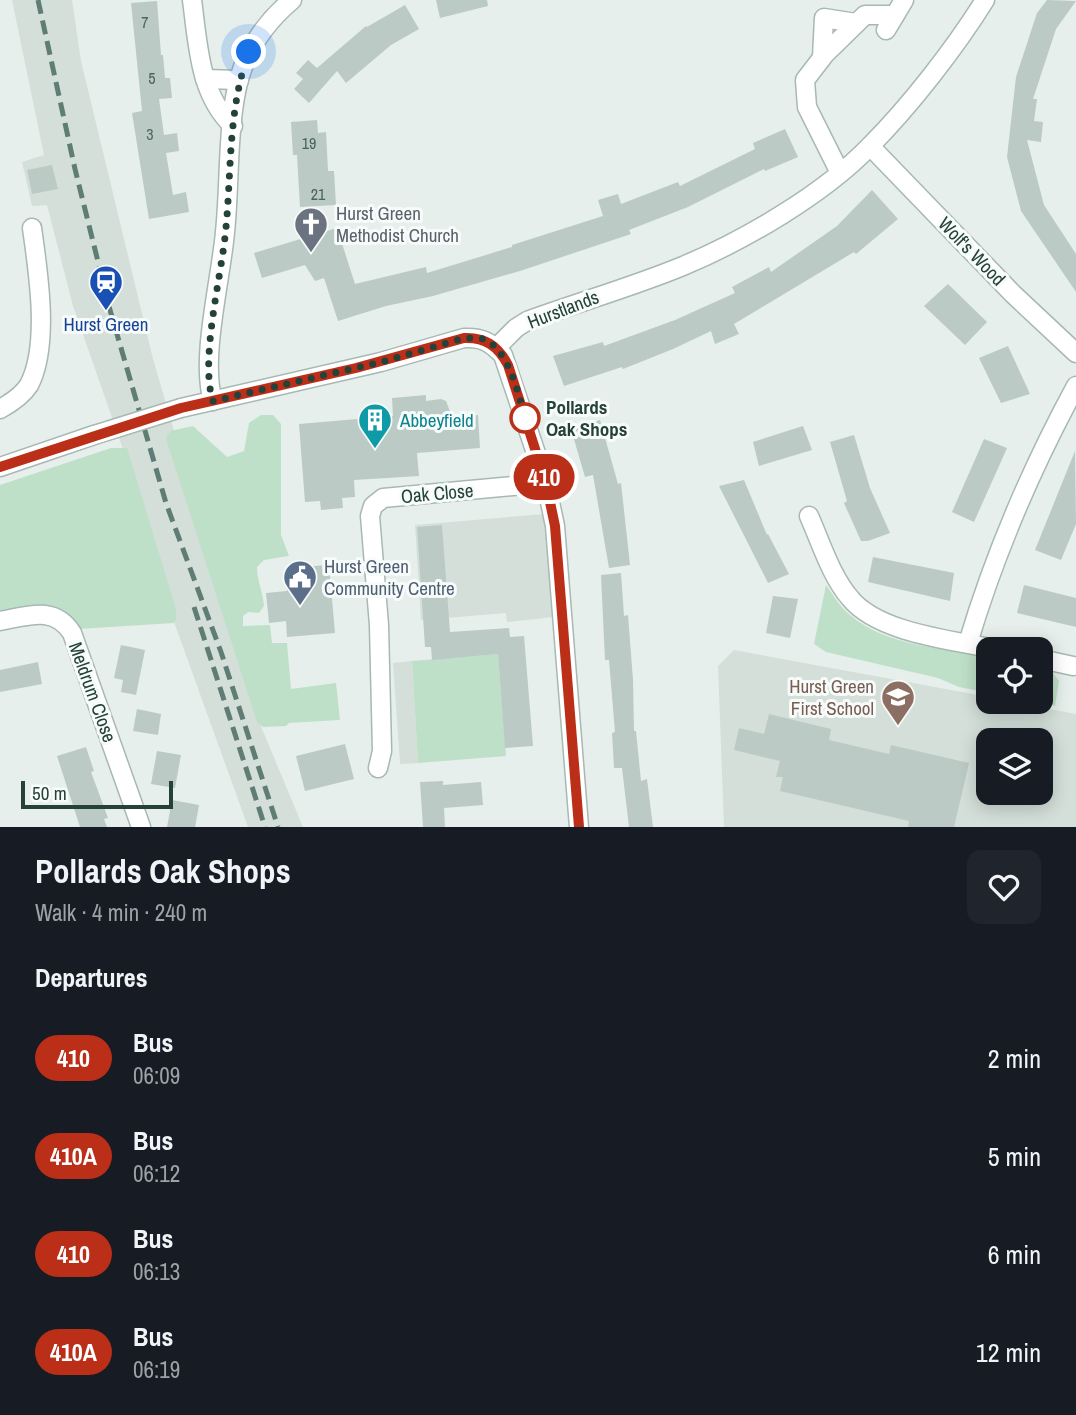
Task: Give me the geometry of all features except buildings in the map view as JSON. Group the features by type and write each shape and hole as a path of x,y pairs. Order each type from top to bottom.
{"street":[{"path":"192,0 205,79 212,99 233,127"},
{"path":"213,401 208,374 225,234 239,80 249,52 262,31 276,12 292,0"},
{"name":"Hurstlands","path":"495,348 527,321 684,266 805,199 870,146 929,77 985,0"},
{"path":"840,173 807,107 805,80 822,57 865,15 895,15"},
{"path":"822,57 824,18 856,23"},
{"path":"205,79 239,80"},
{"name":"Wolf's Wood","path":"870,146 1013,294 1076,353"},
{"path":"0,409 18,397 28,386 35,370 41,300 32,228"},
{"path":"0,467 186,407 381,362 464,338 486,340 508,365 546,483 555,526 579,827"},
{"path":"968,643 984,589 1024,489 1076,386"},
{"name":"Oak Close","path":"379,768 382,751 379,625 369,516 373,506 383,498 546,483"},
{"path":"809,516 833,571 849,598 868,615 894,627 976,645"},
{"name":"Meldrum Close","path":"0,621 33,615 52,615 65,622 72,633 141,827"},
{"path":"1053,662 1073,666"}],"shaded area":[{"path":"12,0 72,0 81,61 153,359 260,724 303,827 248,827 174,622 123,449 73,306 47,205 32,206 22,162 44,155"},
{"path":"544,514 554,617 507,622 506,613 421,620 415,525"},
{"name":"Hurst Green First School","path":"734,650 976,695 976,714 1053,714 1053,710 1076,714 1076,827 724,827 718,666"},
{"path":"412,661 418,763 400,764 393,663"}],"green space":[{"path":"261,415 273,415 281,424 281,535 289,556 264,560 257,567 264,606 259,613 248,612 243,616 243,626 270,625 272,643 287,643 291,689 336,683 340,720 263,727 257,722 166,439 170,431 193,426 227,457 244,451 249,423"},
{"path":"111,448 127,448 176,609 176,620 173,623 79,629 0,613 0,485"},
{"path":"826,585 846,612 881,634 976,656 976,690 938,678 826,652 814,644"},
{"path":"498,654 506,756 418,763 412,661"},
{"path":"1053,674 1059,681 1053,706"}],"railway":[{"path":"38,0 75,169 110,310 166,503 221,652 278,827"},
{"path":"194,607 265,827"}],"bus line":[{"name":"410","path":"0,467 181,408 284,386 464,338 486,340 503,355 508,365 551,501 579,827"}],"place":[{"name":"Hurst Green Methodist Church","path":"311,254"},
{"name":"Hurst Green","path":"106,312"},
{"name":"Pollards Oak Shops","path":"525,418"},
{"name":"Abbeyfield","path":"375,450"},
{"name":"Hurst Green Community Centre","path":"300,607"},
{"name":"Hurst Green First School","path":"898,727"}],"route":[{"path":"249,52 239,80 233,127 225,234 208,374 213,401 381,362 464,338 477,338 486,340 503,355 527,425 525,418"}]}
